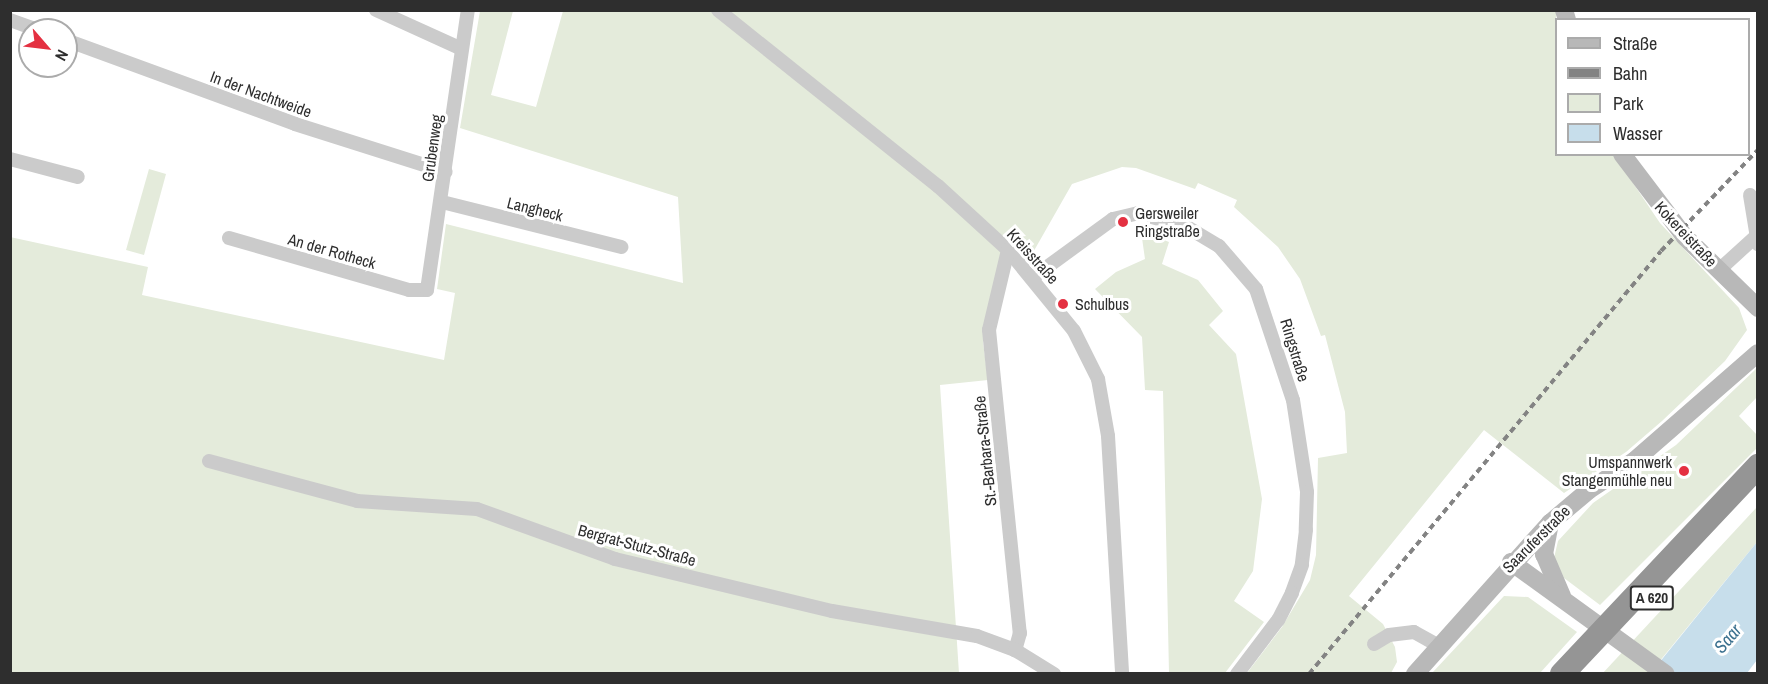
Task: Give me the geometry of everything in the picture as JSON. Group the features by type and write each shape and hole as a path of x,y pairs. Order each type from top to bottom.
{"highway":[{"name":"A 620","path":"1562,674 1758,466"},
{"name":"A 620","path":"1584,674 1722,525 1758,490"}],"main road":[{"name":"Kokereistraße","path":"1623,156 1656,203 1758,308"},
{"name":"Saaruferstraße","path":"1415,674 1512,562 1550,523 1589,490 1634,461 1758,353"},
{"path":"1550,523 1544,554 1553,581 1574,607"},
{"path":"1512,562 1666,674"}],"street":[{"path":"376,10 462,49"},
{"name":"Grubenweg","path":"427,290 442,202 468,10"},
{"name":"Kreisstraße","path":"718,10 938,186 1008,250 1074,332 1098,379 1108,436 1122,674"},
{"name":"In der Nachtweide","path":"78,44 296,124 446,172"},
{"path":"10,159 78,177"},
{"path":"1719,270 1756,241 1750,195"},
{"name":"Langheck","path":"442,202 621,247"},
{"name":"Ringstraße","path":"1032,278 1113,219 1138,213 1178,224 1219,246 1256,288 1293,399 1307,492 1306,530 1302,565 1292,593 1278,620 1237,674"},
{"name":"An der Rotheck","path":"229,238 409,290 427,290"},
{"name":"St.-Barbara-Straße","path":"1008,250 989,337 1020,633 1015,650"},
{"name":"Bergrat-Stutz-Straße","path":"209,461 357,501 477,509 615,560 832,611 977,636 1015,650 1054,674"},
{"path":"1374,644 1389,635 1414,632 1439,646"}],"green space":[{"path":"480,11 513,11 491,95 536,107 563,11 1556,11 1555,156 1615,156 1660,223 1739,308 1747,330 1725,361 1662,421 1626,452 1564,493 1484,430 1349,596 1383,624 1395,647 1397,662 1391,673 1247,673 1282,627 1310,580 1316,555 1318,458 1347,453 1345,412 1325,335 1321,336 1300,279 1278,247 1234,207 1237,200 1198,183 1195,189 1136,168 1122,167 1072,184 1023,270 1003,250 983,342 988,380 940,385 959,673 11,673 10,237 148,267 142,295 444,360 455,293 437,289 446,224 683,283 678,197 460,128"},
{"path":"149,169 166,174 144,255 126,250"},
{"path":"1141,231 1169,242 1162,264 1198,280 1223,311 1209,325 1236,354 1262,499 1253,571 1234,601 1264,622 1225,673 1169,673 1163,391 1145,390 1142,337 1095,289 1116,272 1145,259"},
{"path":"1757,368 1757,397 1739,416 1757,435 1757,448 1600,605 1564,578 1554,558 1558,541 1593,503 1676,445"},
{"path":"1757,507 1757,542 1650,673 1602,674"},
{"path":"1504,596 1528,597 1577,632 1540,673 1432,673"}],"water":[{"name":"Saar","path":"1757,542 1757,660 1747,673 1650,674"}],"railway":[{"path":"1309,674 1661,251 1758,150"}],"place":[{"name":"Gersweiler Ringstraße","path":"1123,222"},
{"name":"Schulbus","path":"1063,304"},
{"name":"Umspannwerk Stangenmühle neu","path":"1684,471"}]}
